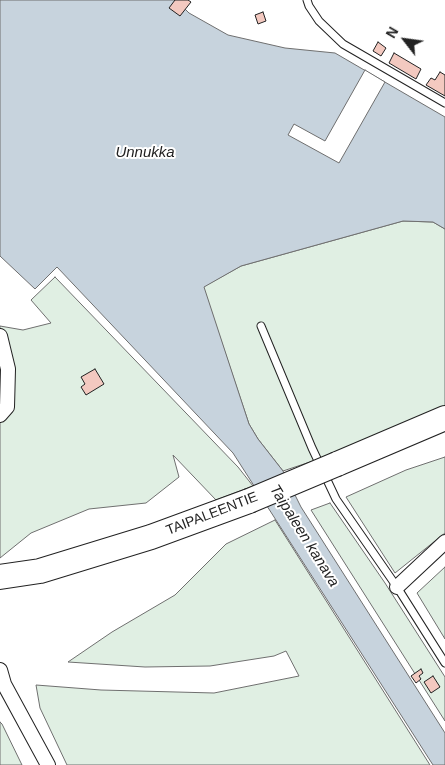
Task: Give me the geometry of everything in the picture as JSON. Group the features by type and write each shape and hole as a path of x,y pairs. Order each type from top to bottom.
{"highway":[{"name":"TAIPALEENTIE","path":"0,577 40,571 151,537 249,501 445,418"}],"street":[{"path":"0,336 8,368 7,407 0,416"},
{"path":"397,588 445,542"},
{"path":"0,670 4,684 48,765"}],"lane":[{"path":"307,0 319,21 343,44 445,103"},
{"path":"261,326 312,448 336,498 445,663"}],"green space":[{"path":"403,221 433,222 445,229 445,407 313,461 283,471 249,424 203,287 241,266"},
{"path":"55,277 238,467 253,486 216,500 173,455 179,477 146,503 89,509 31,533 0,558 0,326 23,330 51,323 31,300"},
{"path":"445,457 445,533 395,573 346,497 406,470"},
{"path":"330,503 385,583 445,677 445,721 311,510"},
{"path":"275,520 430,765 67,765 40,708 36,685 101,690 214,693 299,676 286,651 274,656 210,666 145,667 68,662 112,632 175,595 226,544"},
{"path":"445,567 445,639 417,593"},
{"path":"0,722 2,724 22,765 0,765"}],"water":[{"name":"Unnukka","path":"0,0 176,0 189,13 228,35 285,48 335,53 445,117 445,229 433,222 403,221 241,266 204,287 249,424 283,471 301,507 445,733 445,765 433,765 233,453 57,267 35,289 0,256"}],"pier":[{"path":"365,70 385,82 339,163 288,135 294,124 325,141"}],"building":[{"path":"175,0 188,0 191,2 180,16 169,8"},
{"path":"263,12 266,21 258,24 255,15"},
{"path":"378,42 386,48 381,56 373,51"},
{"path":"394,53 421,69 416,79 389,63"},
{"path":"440,72 445,75 445,96 426,85 431,78 435,80"},
{"path":"95,369 104,384 86,395 81,387 85,384 81,377"},
{"path":"421,669 423,673 419,676 421,679 416,683 411,676"},
{"path":"433,676 440,687 431,693 424,682"}],"water label":[{"name":"Taipaleen kanava","path":"304,536"}]}
